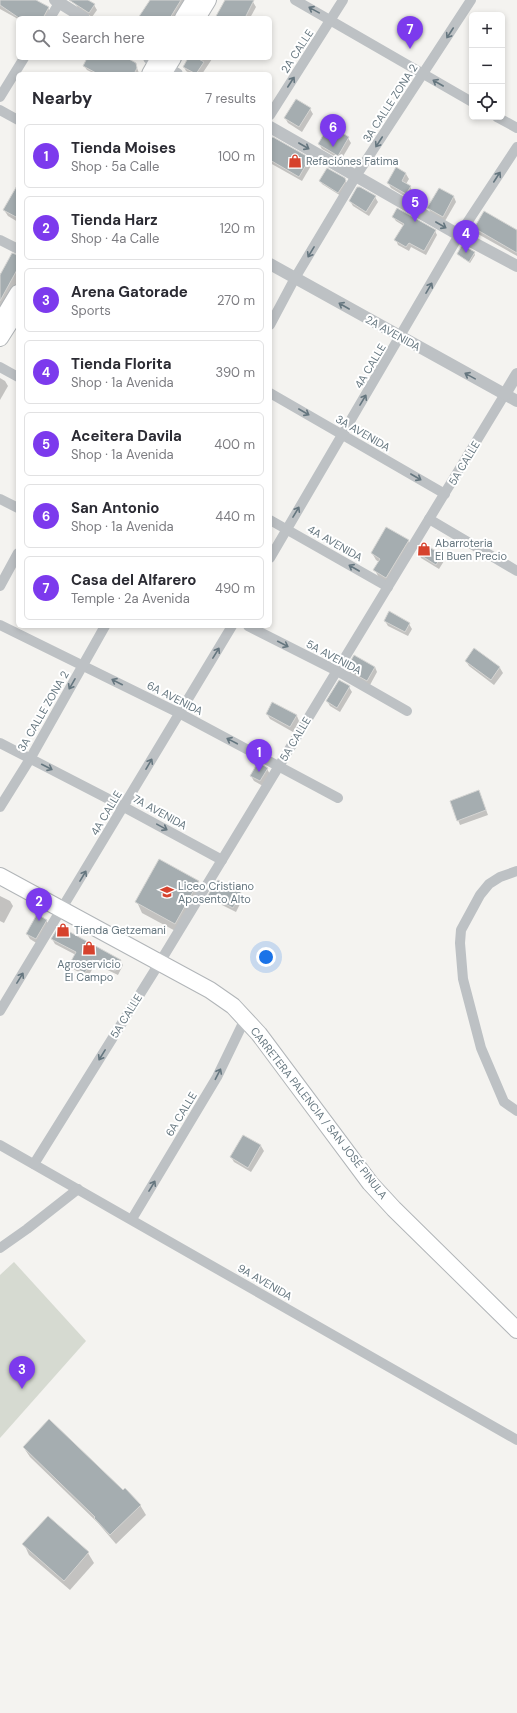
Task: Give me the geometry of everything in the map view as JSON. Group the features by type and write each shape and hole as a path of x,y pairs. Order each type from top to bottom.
{"main road":[{"path":"184,16 194,0"},
{"path":"198,16 208,0"},
{"path":"0,323 16,296"},
{"path":"0,338 16,312"},
{"name":"CARRETERA PALENCIA / SAN JOSÉ PINULA","path":"0,876 160,962 210,990 233,1006 259,1034 370,1183 394,1209 517,1330"}],"street":[{"path":"295,0 469,100"},
{"name":"2A CALLE","path":"272,112 344,0"},
{"name":"3A CALLE ZONA 2","path":"272,321 295,278 356,176 471,0"},
{"path":"51,16 58,1 81,16"},
{"path":"0,97 23,60"},
{"path":"0,110 16,119"},
{"path":"502,120 517,128"},
{"path":"272,128 459,235 517,266"},
{"name":"4A CALLE","path":"272,554 459,235 517,146"},
{"path":"0,240 16,248"},
{"name":"2A AVENIDA","path":"272,265 400,338 517,401"},
{"path":"0,367 16,376"},
{"name":"5A CALLE","path":"34,1164 160,962 517,374"},
{"name":"3A AVENIDA","path":"272,394 445,494"},
{"path":"0,499 16,507"},
{"path":"429,519 517,571"},
{"name":"4A AVENIDA","path":"272,521 388,587"},
{"path":"0,586 16,557"},
{"name":"6A AVENIDA","path":"0,625 179,713 338,798"},
{"name":"3A CALLE ZONA 2","path":"0,807 30,759 104,628"},
{"name":"4A CALLE","path":"0,1011 63,910 231,628"},
{"name":"5A AVENIDA","path":"252,628 337,671 407,711"},
{"name":"7A AVENIDA","path":"0,743 124,806 222,860"},
{"path":"517,871 500,877 489,884 480,895 461,930 460,943 463,979 481,1048 504,1102 517,1111"},
{"name":"6A CALLE","path":"132,1219 217,1077 245,1019"},
{"name":"9A AVENIDA","path":"0,1145 517,1440"},
{"path":"0,1248 27,1230 78,1189"}],"shaded area":[{"path":"14,1262 86,1341 0,1438 0,1275"}],"building":[{"path":"0,0 36,0 49,7 44,16 16,16 0,5"},
{"path":"69,0 88,0 95,4 89,13"},
{"path":"150,0 181,0 171,16 139,16"},
{"path":"225,0 254,0 246,16 216,16"},
{"path":"86,60 131,60 136,63 137,68 135,72 94,72 83,66"},
{"path":"187,60 200,60 204,62 197,72 192,72 183,67"},
{"path":"296,99 311,108 299,127 284,118"},
{"path":"329,125 349,137 338,156 318,144"},
{"path":"272,137 310,158 299,177 272,161"},
{"path":"396,167 406,173 402,181 411,186 406,194 387,183"},
{"path":"327,168 345,178 346,181 338,193 319,181"},
{"path":"16,187 16,217 3,210"},
{"path":"357,187 360,187 376,196 366,212 349,201"},
{"path":"439,188 454,196 443,217 427,208"},
{"path":"397,208 436,230 424,251 409,243 406,247 394,240 404,224 392,217"},
{"path":"484,211 517,230 517,253 474,228"},
{"path":"462,245 475,252 469,262 457,254"},
{"path":"12,253 16,254 16,272 0,301 0,275"},
{"path":"386,527 409,540 386,578 373,570 380,559 371,553"},
{"path":"423,543 442,555 436,565 417,553"},
{"path":"389,611 410,623 405,632 384,621"},
{"path":"474,648 500,667 491,680 465,661"},
{"path":"354,655 375,667 367,681 346,669"},
{"path":"339,680 350,686 337,708 326,701"},
{"path":"272,702 297,715 290,727 266,714"},
{"path":"258,762 268,768 260,781 250,776"},
{"path":"479,790 486,810 457,821 450,801"},
{"name":"Liceo Cristiano Aposento Alto","path":"159,859 199,881 175,924 135,902"},
{"path":"218,880 241,892 233,908 208,895"},
{"path":"37,914 47,920 36,939 26,934"},
{"path":"59,926 121,960 115,971 92,960 85,973 69,965 76,952 51,939"},
{"path":"243,1135 261,1145 248,1168 230,1157"},
{"path":"49,1419 123,1490 125,1488 141,1505 110,1535 94,1518 95,1517 23,1447"},
{"path":"48,1516 89,1552 64,1581 22,1544"}],"place":[{"name":"Casa del Alfarero","path":"410,49"},
{"name":"San Antonio","path":"333,147"},
{"name":"Refaciónes Fatima","path":"295,161"},
{"name":"Aceitera Davila","path":"415,222"},
{"name":"Tienda Florita","path":"466,253"},
{"name":"Abarroteria El Buen Precio","path":"424,549"},
{"name":"Tienda Moises","path":"259,772"},
{"name":"Liceo Cristiano Aposento Alto","path":"167,892"},
{"name":"Tienda Harz","path":"39,921"},
{"name":"Tienda Getzemani","path":"63,930"},
{"name":"Agroservicio El Campo","path":"89,948"},
{"name":"Arena Gatorade","path":"22,1389"}]}
